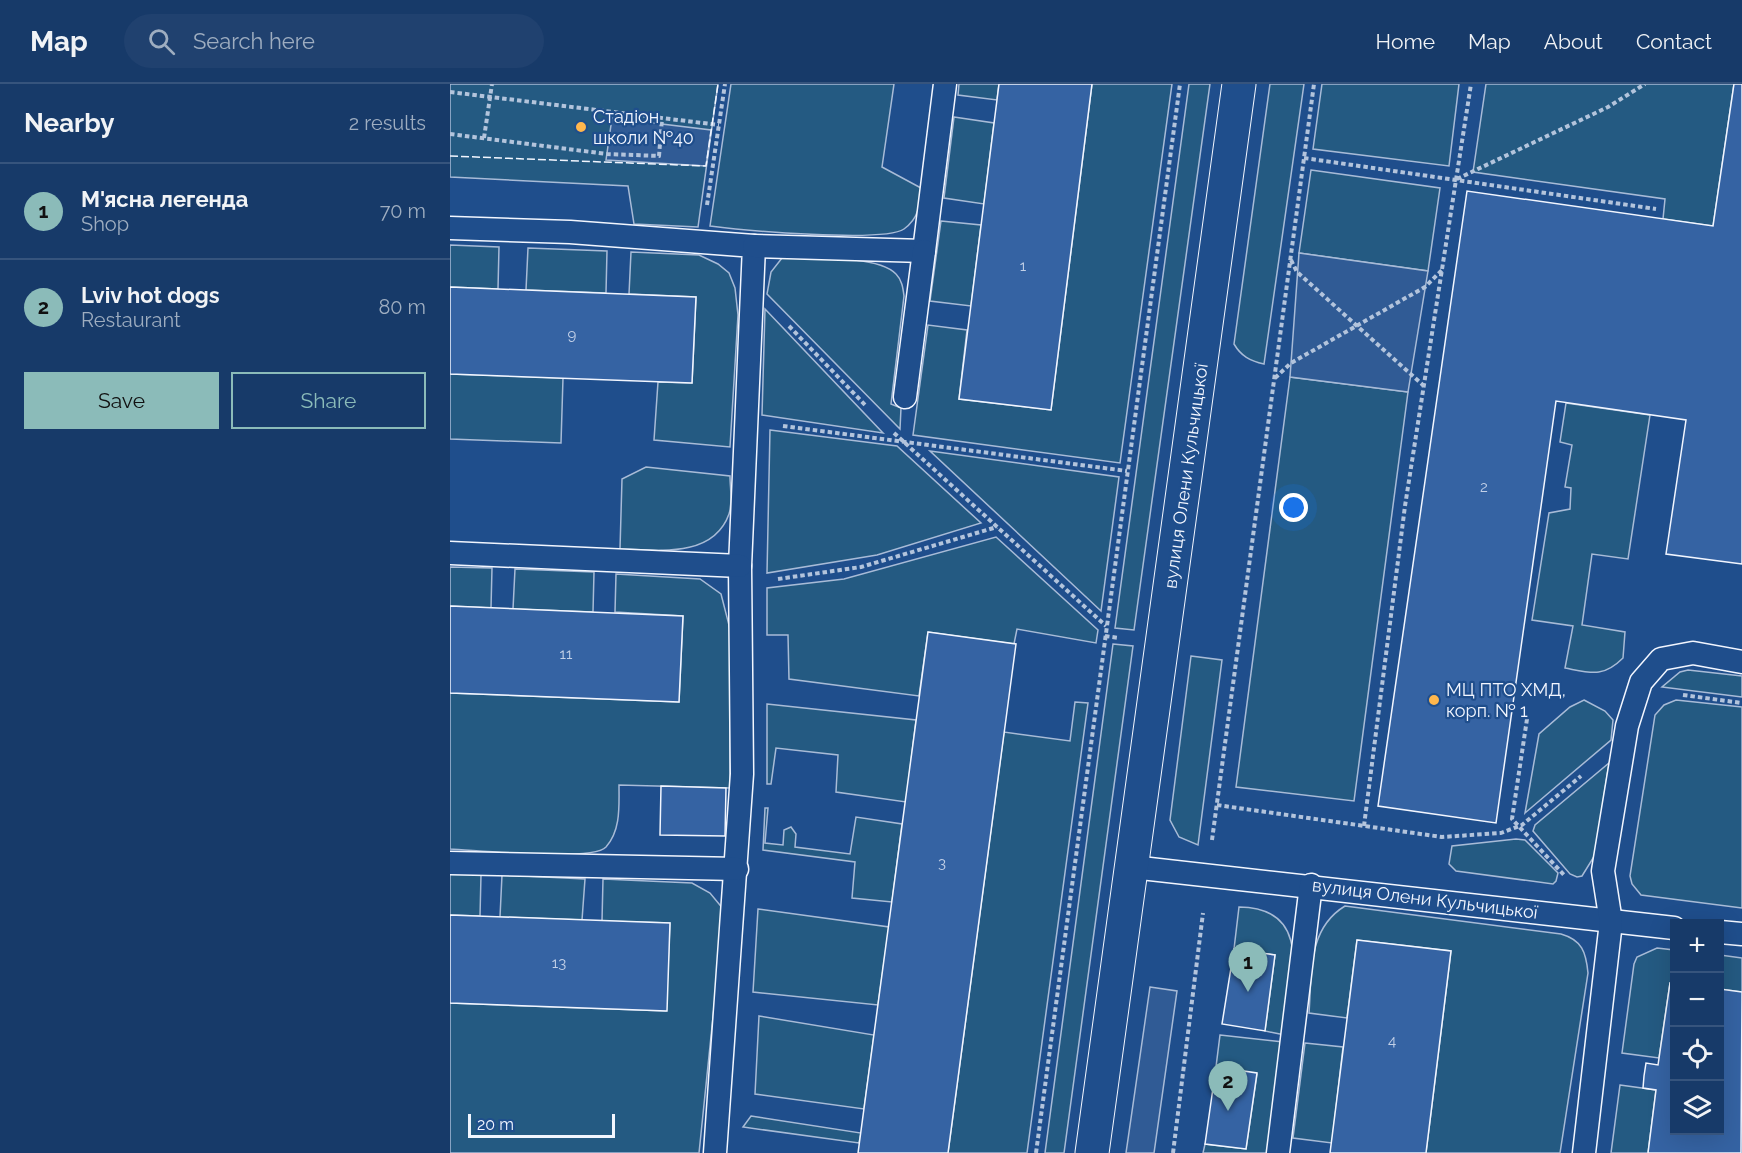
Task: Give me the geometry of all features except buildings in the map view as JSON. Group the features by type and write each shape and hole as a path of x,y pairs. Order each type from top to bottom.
{"street":[{"name":"вулиця Олени Кульчицької","path":"1092,1153 1239,84"}],"lane":[{"path":"905,397 945,84"},
{"path":"450,228 570,232 754,246 924,251"},
{"path":"715,1153 742,774 740,576 754,246"},
{"path":"450,553 740,576"},
{"path":"1584,1153 1611,922 1603,871 1627,726 1641,682 1661,659 1693,653 1742,662"},
{"path":"450,863 736,869"},
{"name":"вулиця Олени Кульчицької","path":"1132,867 1311,885 1670,928"},
{"path":"1278,1153 1311,885"},
{"path":"1724,932 1742,934"}],"path":[{"path":"484,138 492,84"},
{"path":"701,242 725,84"},
{"path":"1036,1153 1180,84"},
{"path":"1173,1153 1217,805 1314,84"},
{"path":"1364,826 1405,507 1471,84"},
{"path":"1456,179 1608,107 1645,84"},
{"path":"450,92 719,125"},
{"path":"450,134 607,154 659,156 662,118"},
{"path":"1304,158 1656,209"},
{"path":"1290,260 1297,272 1424,386"},
{"path":"1275,378 1292,363 1425,287 1442,270"},
{"path":"752,287 868,408"},
{"path":"745,421 901,439 1127,471"},
{"path":"892,431 1106,627"},
{"path":"740,576 861,567 998,527"},
{"path":"1627,726 1658,698 1673,694 1742,703"},
{"path":"1527,719 1512,819 1517,827 1611,922"},
{"path":"1217,805 1443,837 1501,833 1517,827 1582,775"}],"shaded area":[{"name":"Стадіон школи №40","path":"450,84 718,84 698,227 634,224 628,186 450,177"},
{"path":"731,84 894,84 882,167 921,188 916,216 904,229 870,235 811,234 710,226"},
{"path":"959,84 999,84 997,100 958,95"},
{"path":"1092,84 1172,84 1120,463 913,435 928,325 967,330 959,399 1051,410"},
{"path":"1189,84 1210,84 1134,630 1115,628"},
{"path":"1270,84 1304,84 1264,364 1246,357 1234,344"},
{"path":"1322,84 1459,84 1449,166 1313,149"},
{"path":"1486,84 1734,84 1713,226 1663,219 1665,199 1473,172"},
{"path":"954,117 994,123 984,204 944,198"},
{"path":"612,118 711,130 706,166 606,160"},
{"path":"1311,170 1440,188 1428,271 1299,253"},
{"path":"941,221 981,225 971,306 930,301"},
{"path":"450,245 499,247 498,289 450,287"},
{"path":"528,248 607,251 606,293 526,290"},
{"path":"631,252 699,255 718,264 729,273 735,288 738,315 730,447 654,440 658,382 692,383 696,297 629,294"},
{"path":"1299,253 1428,271 1408,392 1290,377"},
{"path":"782,258 859,260 887,268 898,276 904,296 891,404 901,408 900,429 767,294 771,272"},
{"path":"765,309 883,433 762,415"},
{"path":"450,374 563,378 561,443 450,439"},
{"path":"1290,377 1408,392 1354,801 1236,787"},
{"path":"1566,403 1650,415 1628,559 1592,554 1582,625 1625,632 1623,658 1609,669 1596,672 1565,668 1573,626 1532,620 1549,513 1570,509 1571,488 1565,487 1572,445 1560,442"},
{"path":"770,430 897,446 981,523 877,555 767,573"},
{"path":"930,451 1119,477 1101,611"},
{"path":"646,467 730,476 730,509 721,528 710,539 682,549 620,549 622,479"},
{"path":"996,537 1098,630 1096,643 1017,629 1014,644 928,632 919,696 789,679 788,635 767,635 767,588 844,579"},
{"path":"450,567 492,568 491,608 450,606"},
{"path":"515,569 594,572 593,612 513,609"},
{"path":"616,574 700,579 721,594 730,629 730,788 619,785 617,825 606,847 596,851 557,854 450,849 450,693 679,702 683,616 615,612"},
{"path":"1113,644 1133,646 1064,1153 1045,1153"},
{"path":"1191,656 1222,660 1198,845 1179,837 1170,820"},
{"path":"1688,670 1742,676 1742,697 1662,687 1680,672"},
{"path":"1584,700 1605,711 1613,720 1611,740 1525,813 1539,734 1570,707"},
{"path":"1676,700 1742,707 1742,908 1641,895 1632,884 1630,876 1655,715 1664,705"},
{"path":"1075,702 1088,703 1027,1153 948,1153 1004,732 1070,741"},
{"path":"767,704 916,720 906,802 836,792 838,755 776,748 771,784 767,784"},
{"path":"1609,763 1595,855 1582,876 1577,877 1570,874 1533,831 1535,825"},
{"path":"765,808 768,808 765,843 783,845 784,830 791,827 796,834 795,847 850,854 856,817 902,824 892,902 852,898 855,862 763,850"},
{"path":"1525,840 1558,873 1553,884 1456,871 1449,864 1452,846"},
{"path":"450,873 481,875 480,916 450,915"},
{"path":"502,875 585,879 582,920 500,917"},
{"path":"603,879 692,883 710,893 724,910 699,1153 450,1153 450,1003 666,1011 670,923 602,921"},
{"path":"1345,906 1561,934 1578,943 1586,959 1588,973 1560,1153 1426,1153 1451,951 1357,940 1347,1018 1309,1013 1312,968 1318,940 1324,927"},
{"path":"1239,907 1263,911 1279,920 1289,934 1293,952 1293,972 1285,1035 1265,1031 1275,955 1234,949"},
{"path":"758,909 889,927 878,1005 753,992"},
{"path":"1657,948 1670,950 1670,983 1659,1058 1622,1053 1634,964 1637,957"},
{"path":"1724,956 1742,958 1742,992 1724,990"},
{"path":"1150,987 1177,991 1154,1153 1126,1153"},
{"path":"759,1016 874,1035 864,1109 755,1094"},
{"path":"1220,1035 1283,1042 1268,1153 1203,1153 1205,1144 1246,1149 1257,1074 1216,1067"},
{"path":"1305,1043 1343,1047 1332,1143 1293,1138"},
{"path":"1620,1085 1656,1090 1648,1153 1611,1153"},
{"path":"751,1116 861,1133 859,1143 743,1127"}],"fence":[{"path":"450,156 706,166 718,84"}],"place":[{"name":"Стадіон школи №40","path":"581,127"},
{"name":"МЦ ПТО ХМД, корп. № 1","path":"1434,700"},
{"name":"М'ясна легенда","path":"1248,992"},
{"name":"Lviv hot dogs","path":"1228,1111"}]}
